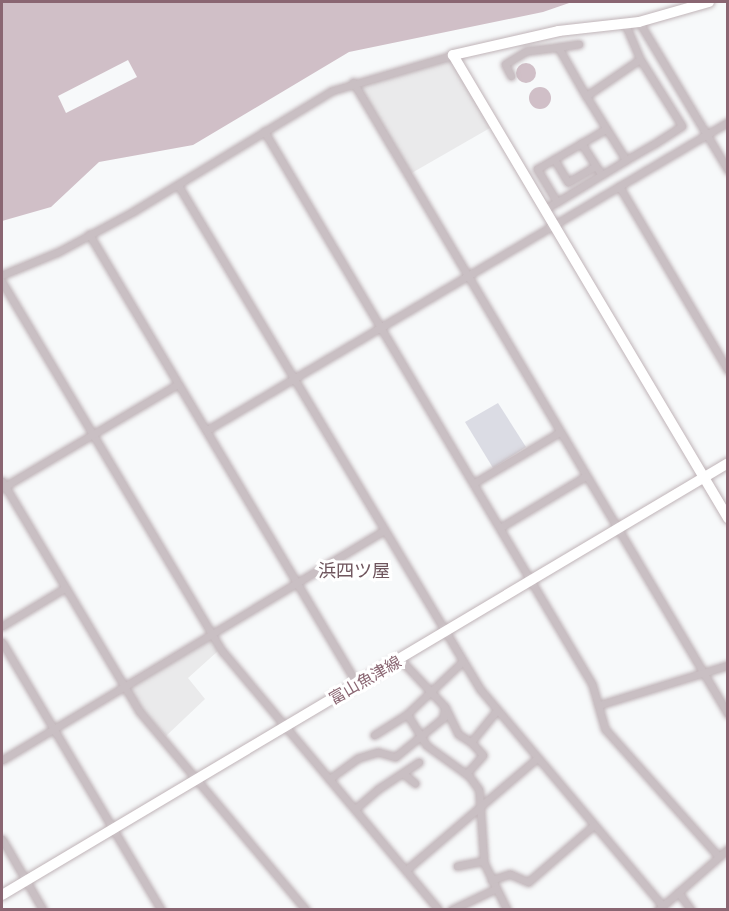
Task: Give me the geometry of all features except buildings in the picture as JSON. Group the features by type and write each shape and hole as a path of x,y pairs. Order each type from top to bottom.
{"main road":[{"path":"709,2 639,22 559,31 453,55 728,518"},
{"name":"富山魚津線","path":"2,895 728,463"}],"street":[{"path":"639,22 728,170"},
{"path":"544,208 682,126 640,59 625,23"},
{"path":"511,76 505,64 527,51 579,44"},
{"path":"558,47 626,160"},
{"path":"2,274 58,252 178,185 303,105 353,82 453,55"},
{"path":"586,96 640,59"},
{"path":"353,82 728,714"},
{"path":"207,430 728,122"},
{"path":"557,202 537,169 606,129"},
{"path":"178,185 462,662 497,710 660,907 724,855 605,729 592,684 501,527 264,131"},
{"path":"582,143 602,175"},
{"path":"554,159 574,192"},
{"path":"568,182 596,166"},
{"path":"619,186 728,370"},
{"path":"89,234 357,684"},
{"path":"2,282 212,635 285,727 439,909"},
{"path":"178,384 3,485 139,711 306,909"},
{"path":"474,483 560,432"},
{"path":"501,527 586,476"},
{"path":"2,760 383,531"},
{"path":"2,626 65,588"},
{"path":"2,642 161,909"},
{"path":"400,659 445,707 459,734 471,742 483,755 466,774"},
{"path":"374,735 407,714 462,662"},
{"path":"599,705 728,664"},
{"path":"329,778 358,759 378,753 395,756 433,729 445,707"},
{"path":"471,742 497,710"},
{"path":"407,714 420,737 466,774 478,790 482,806 483,861 506,909"},
{"path":"406,870 537,758"},
{"path":"355,809 378,789 405,775 419,762"},
{"path":"405,775 415,783"},
{"path":"491,880 510,874 528,882 594,825"},
{"path":"2,839 43,909"},
{"path":"457,866 483,861"},
{"path":"451,909 495,890"},
{"path":"678,892 691,909"}],"shaded area":[{"path":"2,2 572,2 543,12 349,52 193,145 99,162 51,207 2,221"},
{"path":"451,59 490,128 410,174 357,84"},
{"path":"522,63 530,63 536,69 536,77 530,83 522,83 516,77 516,69"},
{"path":"540,87 550,94 551,98 544,108 540,109 530,102 529,98 536,88"},
{"path":"498,403 526,447 493,468 465,422"},
{"path":"211,638 218,651 188,678 205,699 166,736 141,709 129,688"}],"pier":[{"path":"128,60 137,77 66,113 58,96"}],"district":[{"name":"浜四ツ屋","path":"354,570"}]}
